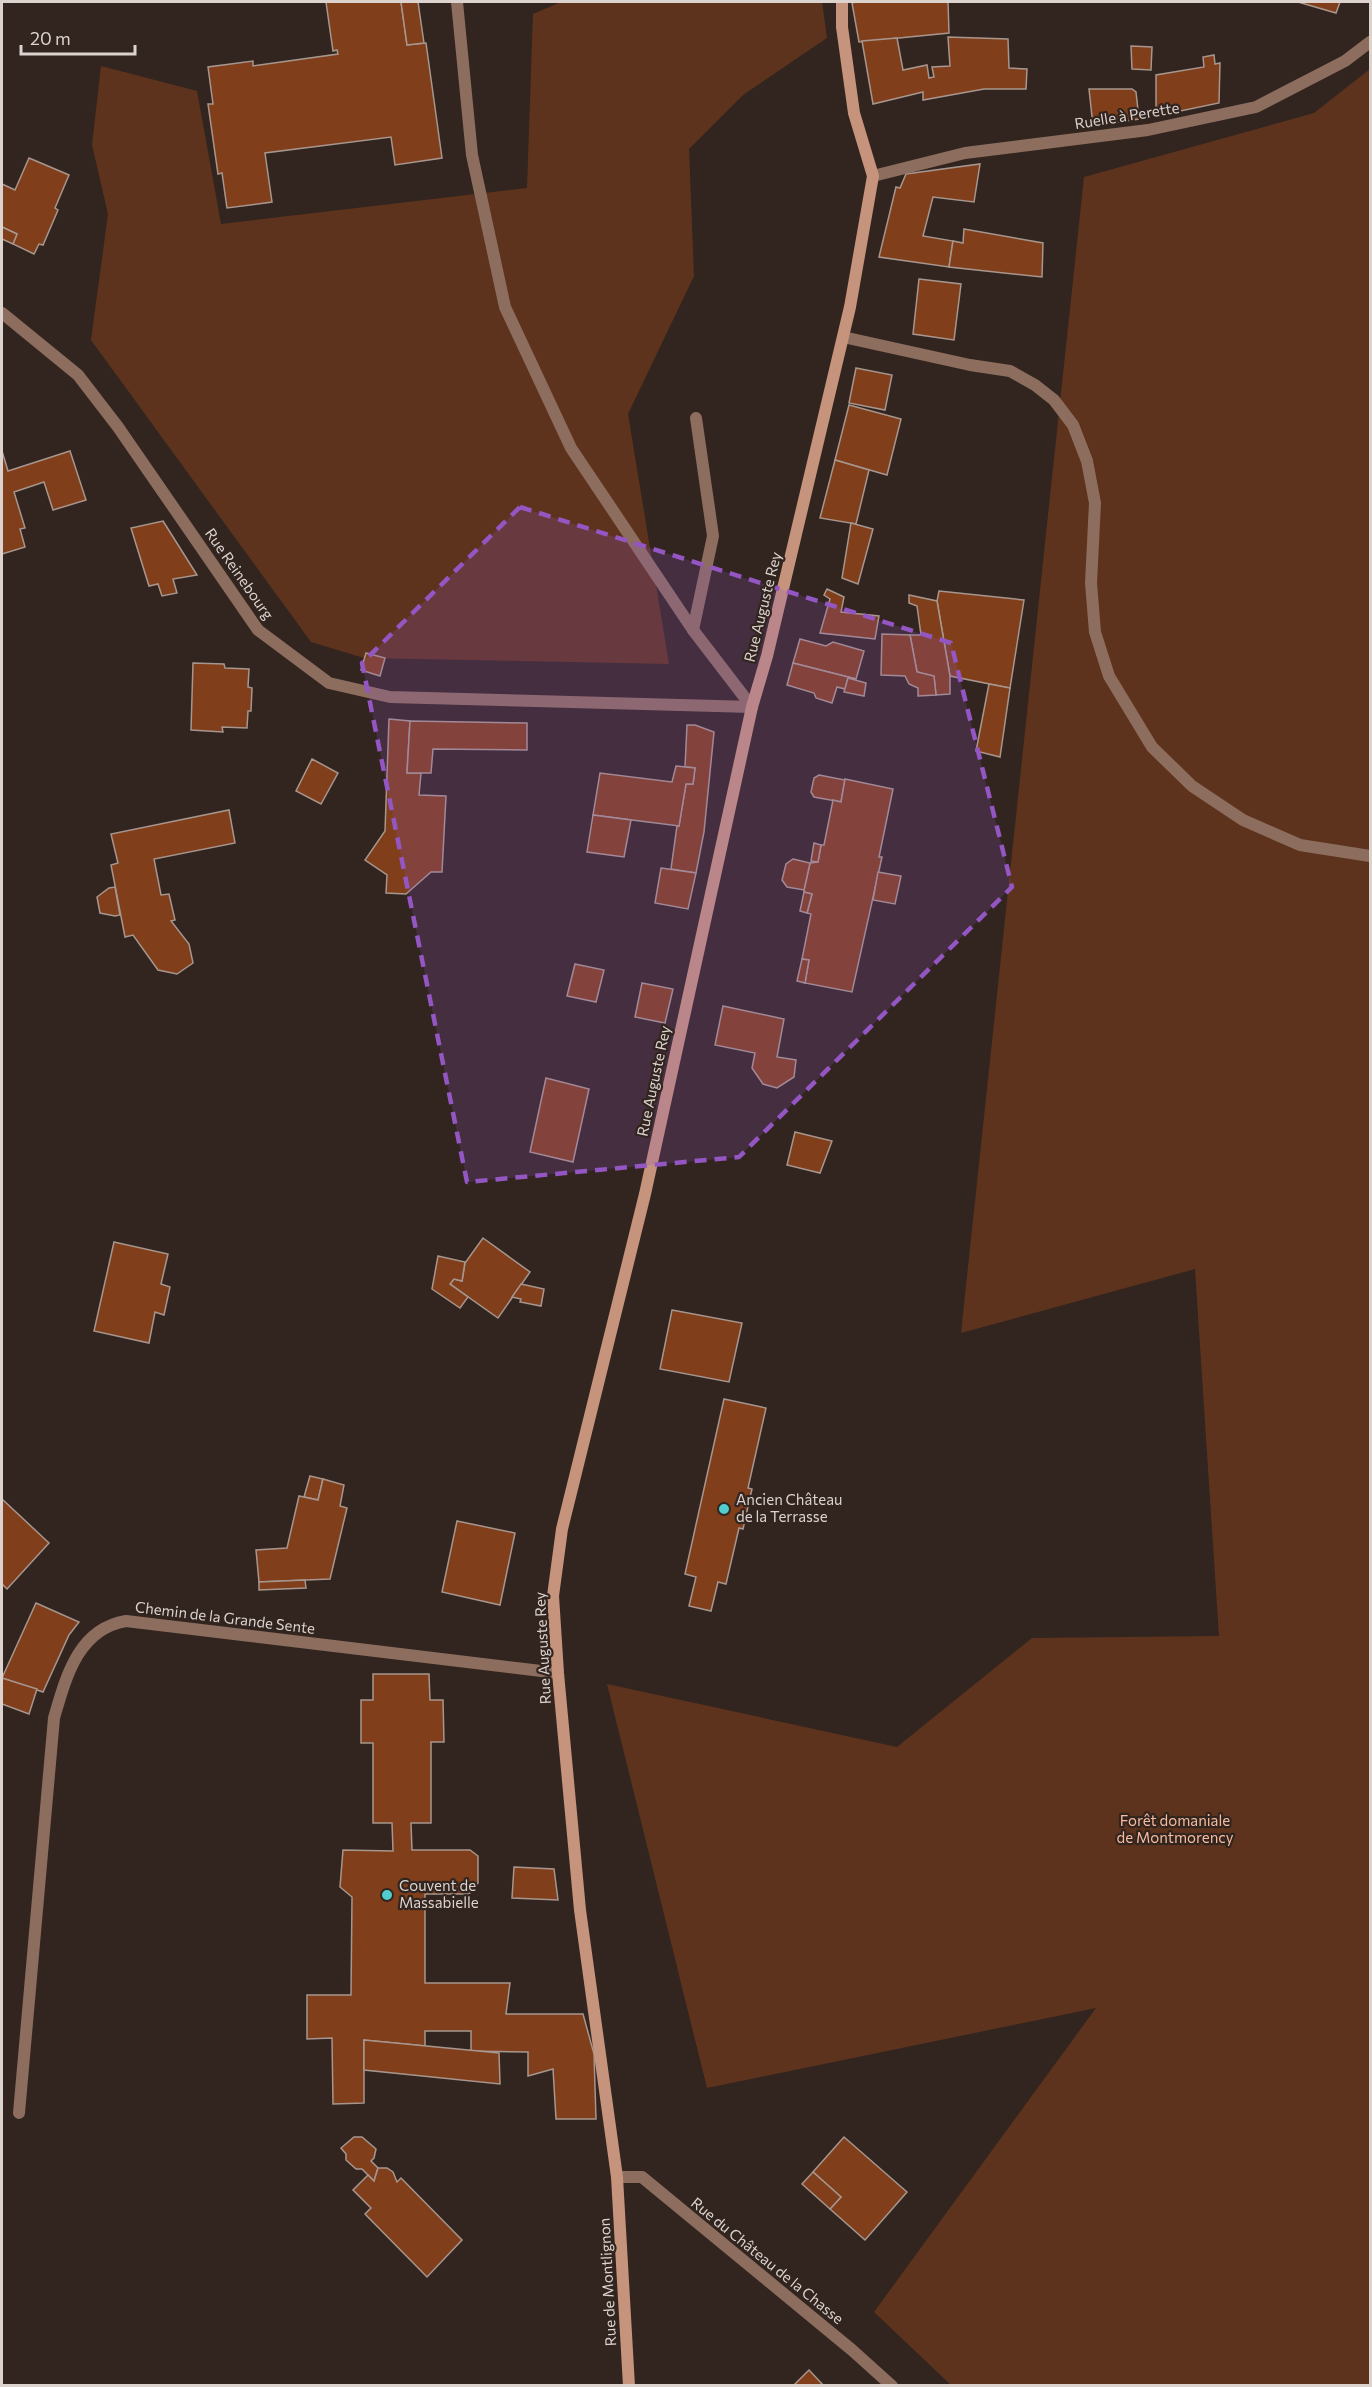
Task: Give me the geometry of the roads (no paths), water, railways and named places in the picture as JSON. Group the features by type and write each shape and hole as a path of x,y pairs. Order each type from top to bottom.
{"street":[{"path":"457,2 472,155 505,307 571,448 693,630 752,707"},
{"name":"Rue Auguste Rey","path":"617,2177 580,1910 553,1596 562,1529 645,1194 752,707 767,656 843,337 873,176 854,113 842,27 842,2"},
{"name":"Ruelle à Perette","path":"873,176 965,153 1148,130 1256,107 1345,61 1371,42"},
{"name":"Rue Reinebourg","path":"2,314 78,375 118,427 258,630 329,683 390,698 752,707"},
{"path":"843,337 970,365 1011,371 1035,385 1054,400 1073,425 1087,461 1095,503 1091,584 1095,632 1109,676 1152,747 1192,786 1243,820 1300,845 1371,856"},
{"path":"693,630 713,536 696,418"},
{"name":"Chemin de la Grande Sente","path":"19,2113 54,1718 65,1678 83,1647 100,1629 112,1623 126,1621 558,1673"},
{"name":"Rue de Montlignon","path":"617,2177 629,2385"},
{"name":"Rue du Château de la Chasse","path":"617,2177 642,2177 892,2385"}],"place":[{"name":"Ancien Château de la Terrasse","path":"724,1509"},
{"name":"Couvent de Massabielle","path":"387,1895"}],"park label":[{"name":"Forêt domaniale de Montmorency","path":"1175,1830"}]}
